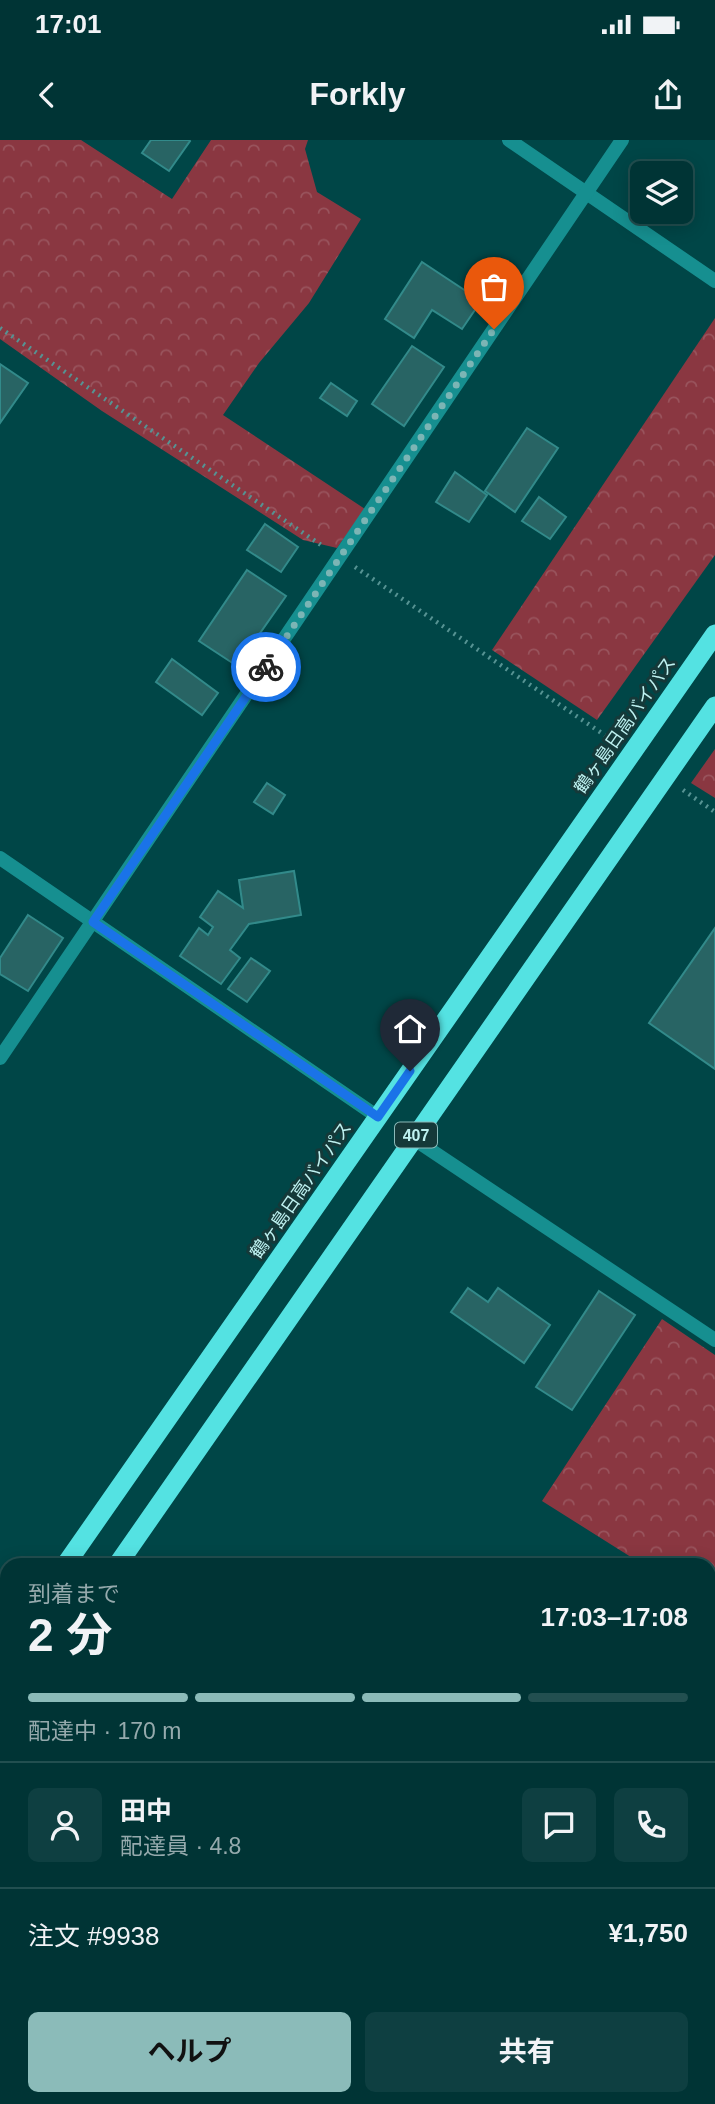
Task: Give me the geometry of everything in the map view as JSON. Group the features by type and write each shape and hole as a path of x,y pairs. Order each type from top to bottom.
{"highway":[{"name":"鶴ヶ島日高バイパス","path":"69,1558 715,634"},
{"name":"407","path":"122,1558 715,706"}],"street":[{"path":"509,140 715,281"},
{"path":"0,1058 622,140"},
{"path":"0,858 378,1117"},
{"path":"414,1139 715,1340"}],"path":[{"path":"0,328 632,753"},
{"path":"665,778 715,812"}],"green space":[{"path":"0,140 81,140 172,199 211,140 308,140 305,149 317,192 361,219 309,303 259,363 223,415 365,509 337,548 303,540 102,411 0,339"},
{"path":"715,318 715,555 597,720 492,650"},
{"path":"715,749 715,798 691,783"},
{"path":"662,1319 715,1355 715,1558 632,1558 542,1501"}],"building":[{"path":"151,140 190,141 169,171 142,153"},
{"path":"422,262 481,301 462,329 432,310 414,338 385,319"},
{"path":"412,346 444,367 404,426 372,404"},
{"path":"0,364 28,383 0,423"},
{"path":"331,383 357,401 347,416 320,398"},
{"path":"527,428 558,448 515,512 485,491"},
{"path":"455,472 487,495 469,522 436,502"},
{"path":"539,497 566,517 550,539 522,521"},
{"path":"265,524 298,547 281,572 247,550"},
{"path":"247,570 286,596 237,666 199,641"},
{"path":"172,659 218,693 202,715 156,682"},
{"path":"267,783 285,795 273,814 254,802"},
{"path":"294,871 301,915 249,924 230,950 240,958 221,984 180,956 199,928 208,935 213,927 200,917 218,891 243,908 239,880"},
{"path":"28,915 63,938 28,991 0,974 0,958"},
{"path":"715,928 715,1069 649,1023"},
{"path":"251,958 270,971 247,1002 228,989"},
{"path":"468,1288 488,1302 498,1288 550,1325 524,1363 451,1312"},
{"path":"599,1291 635,1315 572,1410 536,1387"}],"way so far":[{"path":"266,667 494,329"}],"route":[{"path":"266,667 93,922 378,1117 410,1071"}]}
